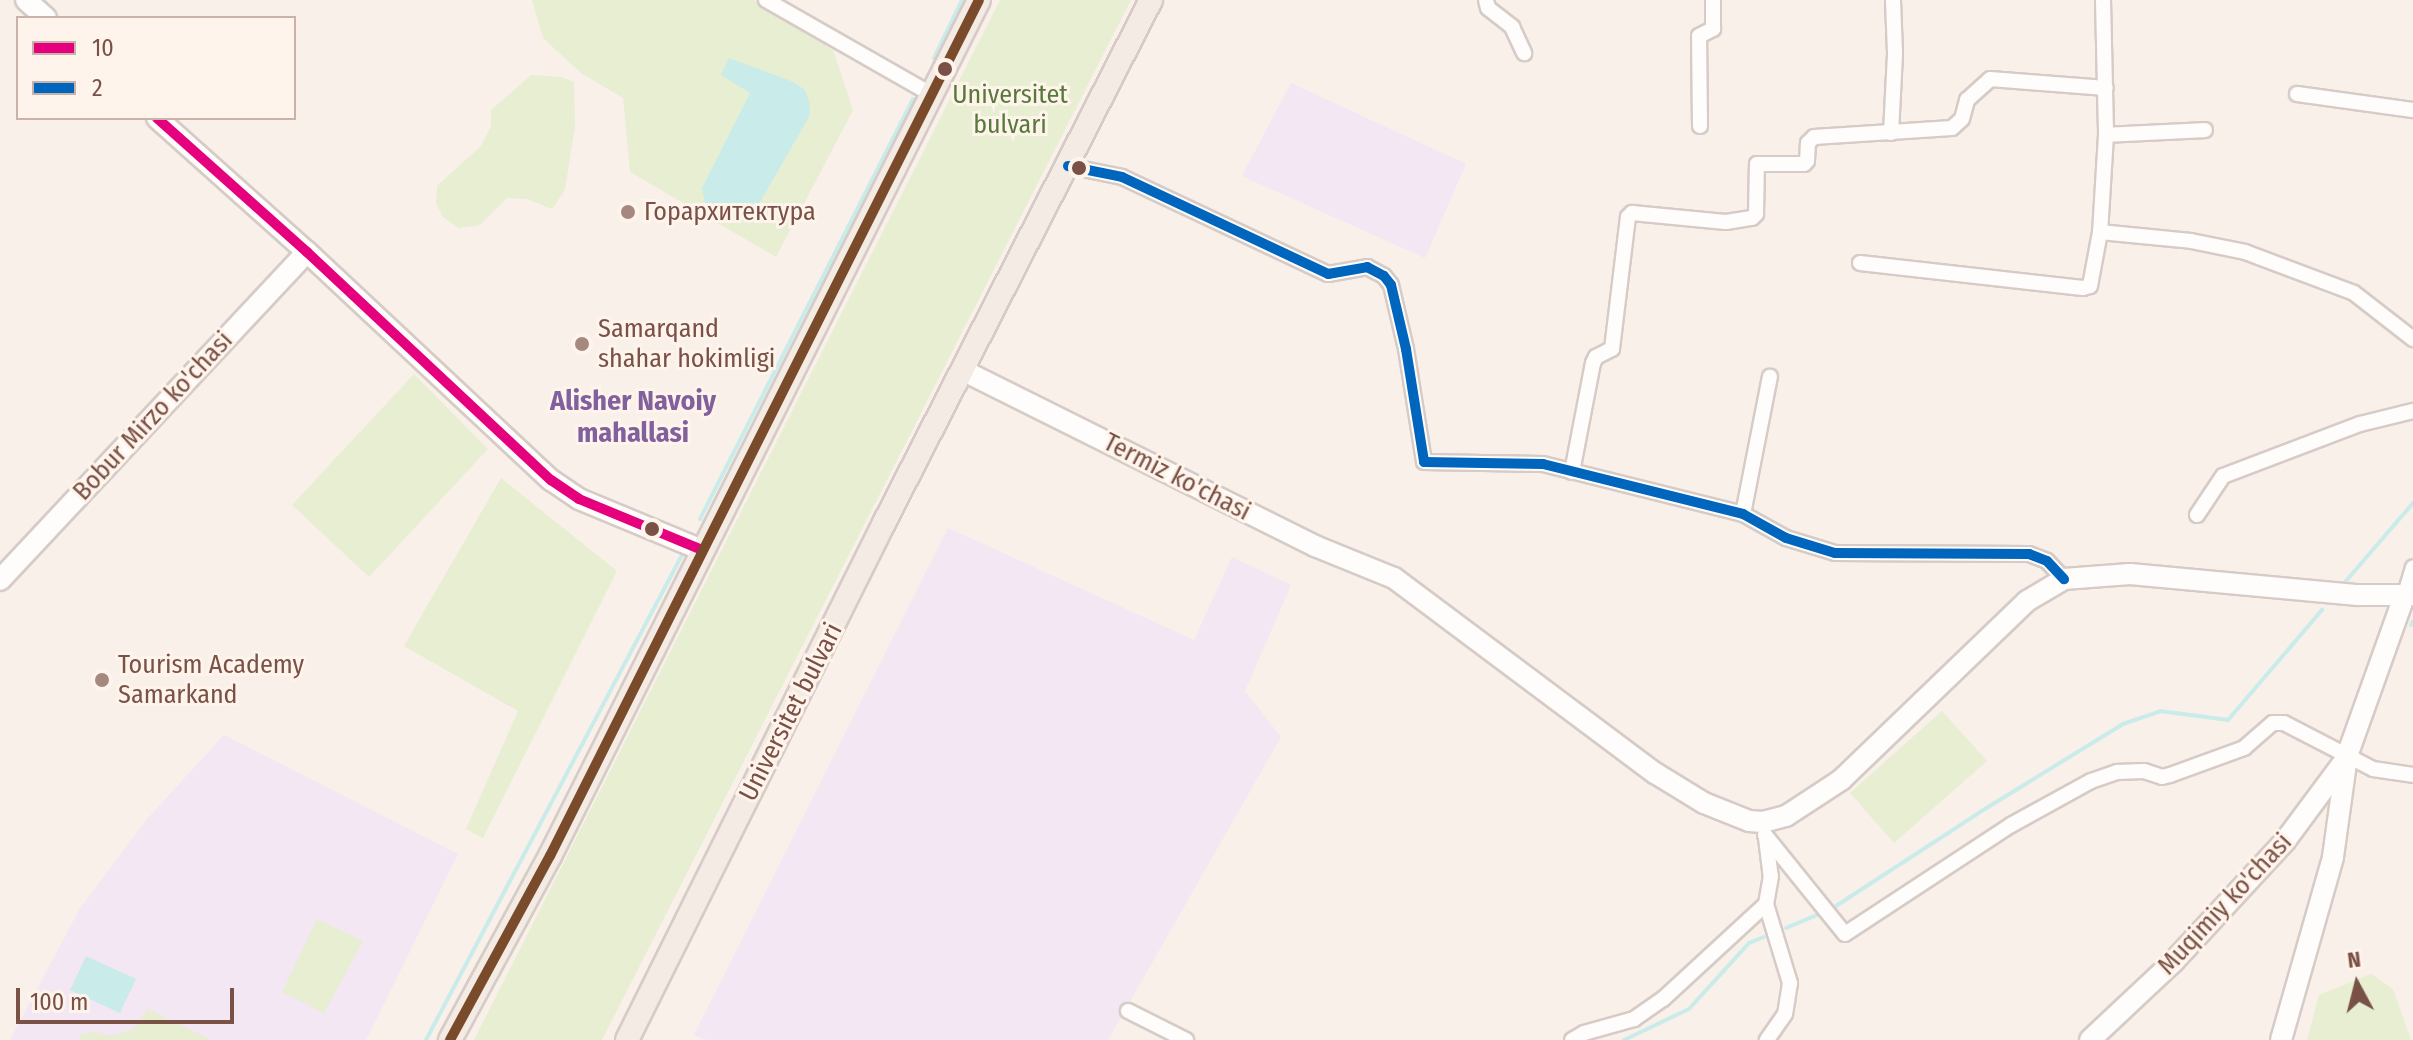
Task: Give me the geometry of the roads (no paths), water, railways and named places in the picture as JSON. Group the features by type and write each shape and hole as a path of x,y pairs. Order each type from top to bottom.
{"main road":[{"path":"26,0 44,16"},
{"path":"450,1040 550,856 979,0"},
{"name":"Universitet bulvari","path":"627,1040 1151,0"},
{"path":"159,120 307,252 551,480 579,499 702,550"},
{"name":"Bobur Mirzo ko'chasi","path":"0,580 307,252"},
{"name":"Termiz ko'chasi","path":"962,370 1315,546 1394,578 1655,773 1720,811 1764,829"},
{"path":"1764,829 1841,780 2027,601 2064,579 2096,575 2184,577 2409,596 2347,756 2333,857 2281,1040"},
{"name":"Muqimiy ko'chasi","path":"2090,1040 2174,961 2285,841 2347,756"}],"street":[{"path":"766,0 931,94"},
{"path":"1486,0 1488,8 1512,27 1524,53"},
{"path":"1700,126 1699,36 1713,29 1713,0"},
{"path":"1891,133 1895,53 1893,0"},
{"path":"1860,263 2083,288 2090,286 2100,232 2106,135 2103,0"},
{"path":"1572,472 1593,363 1596,357 1612,349 1628,217 1632,213 1726,222 1752,218 1756,214 1757,164 1804,164 1808,143 1814,137 1891,133 1958,125 1967,100 1990,79 2106,88"},
{"path":"2297,94 2413,110"},
{"path":"2106,135 2205,130"},
{"path":"1068,166 1122,177 1328,274 1367,267 1384,276 1395,298 1406,349 1424,462 1543,464 1743,514 1786,538 1835,553 2029,554 2047,561 2064,579"},
{"path":"2100,232 2191,241 2245,252 2354,293 2413,339"},
{"path":"1743,514 1770,377"},
{"path":"2197,515 2223,476 2360,424 2399,411 2413,411"},
{"path":"2409,596 2413,567"},
{"path":"1764,829 1845,934 2011,825 2102,776 2144,771 2162,777 2170,775 2244,748 2273,723 2284,723 2373,769 2413,775"},
{"path":"1764,829 1771,876 1766,904 1790,983 1785,1014 1767,1040"},
{"path":"1572,1040 1584,1033 1634,1019 1663,999 1766,904"},
{"path":"1128,1011 1186,1040"}],"water":[{"path":"729,58 791,81 804,89 809,100 810,115 748,223 714,212 705,203 702,188 750,93 721,75"},
{"path":"86,956 136,979 120,1013 70,990"}],"waterway":[{"path":"934,58 962,0"},
{"path":"700,519 913,99"},
{"path":"2346,581 2413,503"},
{"path":"426,1040 682,555"},
{"path":"1836,906 2123,724 2160,711 2228,720 2322,610"},
{"path":"2411,625 2413,621"},
{"path":"1786,928 1816,915"},
{"path":"1624,1040 1689,1009 1749,943 1764,937"}],"place":[{"name":"Горархитектура","path":"628,212"},
{"name":"Samarqand shahar hokimligi","path":"582,344"},
{"name":"Tourism Academy Samarkand","path":"102,680"}],"district":[{"name":"Alisher Navoiy mahallasi","path":"633,417"}]}
